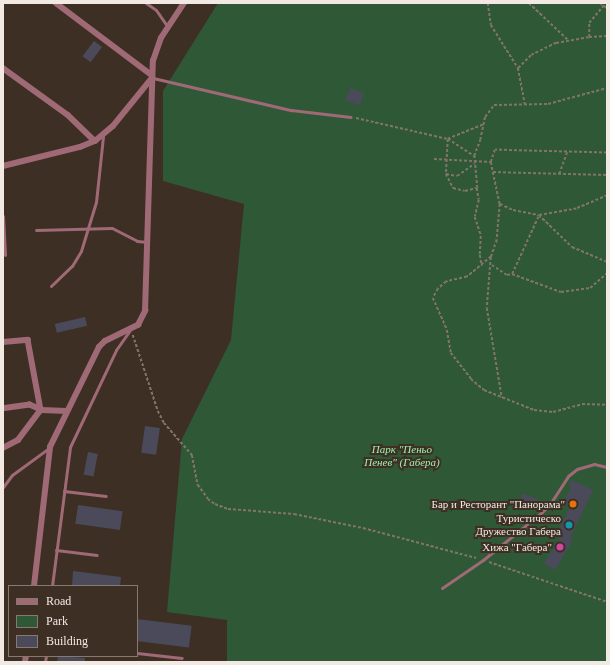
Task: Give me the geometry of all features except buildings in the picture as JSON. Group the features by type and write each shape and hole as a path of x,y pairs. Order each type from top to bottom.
{"street":[{"path":"56,3 152,77"},
{"path":"34,585 50,447 99,347 105,341 138,325 145,311 152,77 156,50 167,26 184,3"},
{"path":"3,68 68,115 95,141"},
{"path":"3,166 80,148 95,141 102,136 152,77"},
{"path":"3,342 28,340 41,410 18,440 3,448"},
{"path":"3,409 30,404 41,410 67,412"}],"lane":[{"path":"146,3 156,10 167,26"},
{"path":"152,77 291,110 351,117"},
{"path":"51,286 77,260 96,202 102,136"},
{"path":"3,216 5,255"},
{"path":"36,230 112,228 137,241 148,242"},
{"path":"52,585 70,447 76,431 116,350 131,329"},
{"path":"3,487 12,475 50,447"},
{"path":"442,588 483,560 550,504 568,476 577,469 594,464 607,467"},
{"path":"64,491 106,496"},
{"path":"56,550 97,555"},
{"path":"138,653 182,658"}],"path":[{"path":"488,3 491,25 518,68 525,104"},
{"path":"529,3 569,41"},
{"path":"600,3 607,8"},
{"path":"589,37 589,23 606,3"},
{"path":"518,68 531,55 543,48 589,37 607,36"},
{"path":"482,266 480,255 481,236 475,217 479,200 474,156 485,117 494,105 563,102 607,88"},
{"path":"351,117 448,138 474,156"},
{"path":"448,138 483,125"},
{"path":"448,138 446,174 453,188 466,191 477,188"},
{"path":"607,153 495,150 491,162 500,204 497,240 491,257 468,277 446,282 438,289 433,298 447,330 451,353 470,379 502,398 534,410 553,412 582,404 607,404"},
{"path":"559,174 567,152"},
{"path":"434,159 491,162"},
{"path":"446,174 457,176 474,164"},
{"path":"493,172 607,175"},
{"path":"500,204 513,210 539,215 577,208 607,195"},
{"path":"539,215 572,247 607,262"},
{"path":"512,274 539,215"},
{"path":"491,257 492,265 487,308 502,398"},
{"path":"492,265 507,275 512,274 561,292 590,288 607,273"},
{"path":"131,329 143,360 158,411 164,423 192,455 198,485 208,499 215,504 228,509 294,514 363,528 483,560 607,602"}],"green space":[{"name":"Парк \"Пеньо Пенев\" (Габера)","path":"218,3 607,3 607,662 227,662 227,620 167,612 182,439 231,340 244,204 163,181 163,91"}],"place":[{"name":"Бар и Ресторант \"Панорама\"","path":"573,504"},
{"name":"Туристическо Дружество Габера","path":"569,525"},
{"name":"Хижа \"Габера\"","path":"560,547"}]}
